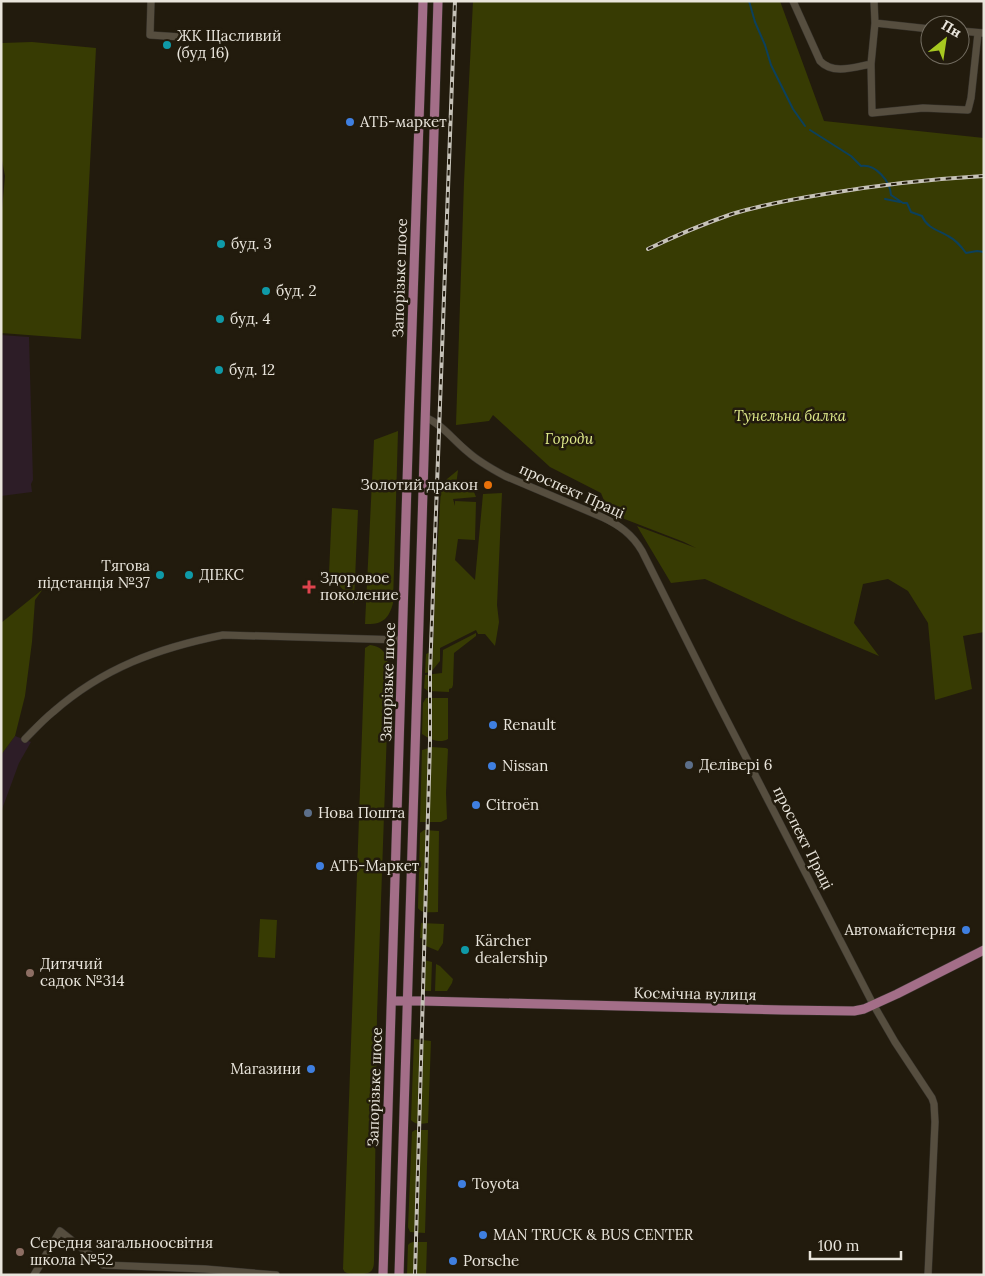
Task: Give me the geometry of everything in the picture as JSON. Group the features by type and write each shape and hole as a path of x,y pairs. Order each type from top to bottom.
{"main road":[{"name":"Запорізьке шосе","path":"383,1275 423,1"},
{"name":"Запорізьке шосе","path":"399,1275 438,1"},
{"path":"409,417 425,417"},
{"path":"403,640 418,640"},
{"name":"Космічна вулиця","path":"392,1001 845,1012 860,1010 984,950"}],"street":[{"path":"151,1 150,36 181,38"},
{"path":"793,1 824,66 840,69 871,64"},
{"path":"874,1 871,64 872,113 923,108 968,110 981,33"},
{"path":"874,24 920,27"},
{"name":"проспект Праці","path":"425,417 439,424 466,451 492,469 617,524 633,538 642,551 873,1004 895,1042 932,1098 935,1122 928,1275"},
{"path":"25,739 52,712 101,677 142,657 190,642 223,635 403,640"},
{"path":"34,1275 60,1231 103,1264 276,1275"}],"shaded area":[{"path":"1,335 29,337 33,480 31,484 32,492 1,496"},
{"path":"15,736 31,742 19,763 1,812 1,755"}],"green space":[{"name":"Тунельна балка","path":"473,1 780,1 824,121 984,138 984,632 963,636 972,689 935,700 928,623 908,591 888,579 863,584 854,623 879,656 705,579 671,583 637,526 696,548 609,513 601,493 550,467 493,415 489,421 456,425 464,182"},
{"path":"32,42 96,48 81,339 1,333 1,221 5,176 1,155 2,43"},
{"path":"398,431 393,603 384,620 365,624 374,440"},
{"path":"458,470 456,486 470,482 476,497 453,499 455,506 455,501 476,502 475,540 458,539 455,560 475,580 483,494 502,493 497,605 499,622 495,646 485,634 478,634 476,630 440,648 440,661 431,672 425,673 426,654 433,651 441,488 447,479"},
{"path":"332,508 358,510 354,603 329,573"},
{"path":"43,589 35,600 25,696 15,736 1,755 1,623"},
{"path":"476,633 476,636 454,653 453,685 449,692 428,691 424,688 425,675 442,673 443,650"},
{"path":"370,645 383,651 388,663 389,673 377,1015 374,1263 373,1269 370,1272 358,1274 344,1272 343,1269 365,648"},
{"path":"426,698 448,698 448,739 438,741 422,734 423,703"},
{"path":"432,747 448,749 447,819 441,822 420,822 422,750"},
{"path":"424,830 439,831 438,912 424,912 418,908 420,833"},
{"path":"260,919 277,920 275,958 258,957"},
{"path":"421,923 444,924 443,943 438,951 422,946 422,938 420,938"},
{"path":"424,960 432,962 431,991 423,989"},
{"path":"436,964 453,979 447,991 435,991"},
{"path":"414,1039 431,1041 428,1123 423,1124 411,1120"},
{"path":"415,1130 428,1130 425,1233 410,1232 408,1227 412,1132"},
{"path":"413,1242 427,1242 426,1275 407,1275 408,1245"}],"waterway":[{"path":"749,1 771,65 793,109 805,126"},
{"path":"810,130 851,156 861,166 867,166 881,174 888,184 891,195 903,203 907,203 911,212 922,216 930,226 953,239 966,253 984,252"},
{"path":"885,199 900,202"}],"railway":[{"path":"415,1275 430,742 430,673 455,1"},
{"path":"648,249 721,218 766,205 885,185 984,176"}],"place":[{"name":"ЖК Щасливий (буд 16)","path":"167,45"},
{"name":"АТБ-маркет","path":"350,122"},
{"name":"буд. 3","path":"221,244"},
{"name":"буд. 2","path":"266,291"},
{"name":"буд. 4","path":"220,319"},
{"name":"буд. 12","path":"219,370"},
{"name":"Золотий дракон","path":"488,485"},
{"name":"Тягова пiдстанцiя №37","path":"160,575"},
{"name":"ДІЕКС","path":"189,575"},
{"name":"Здоровое поколение","path":"309,587"},
{"name":"Renault","path":"493,725"},
{"name":"Делівері 6","path":"689,765"},
{"name":"Nissan","path":"492,766"},
{"name":"Citroën","path":"476,805"},
{"name":"Нова Пошта","path":"308,813"},
{"name":"АТБ-Маркет","path":"320,866"},
{"name":"Автомайстерня","path":"966,930"},
{"name":"Kärcher dealership","path":"465,950"},
{"name":"Дитячий садок №314","path":"30,973"},
{"name":"Магазини","path":"311,1069"},
{"name":"Toyota","path":"462,1184"},
{"name":"MAN TRUCK & BUS CENTER","path":"483,1235"},
{"name":"Середня загальноосвітня школа №52","path":"20,1252"},
{"name":"Porsche","path":"453,1261"}],"park label":[{"name":"Городи","path":"569,439"}]}
